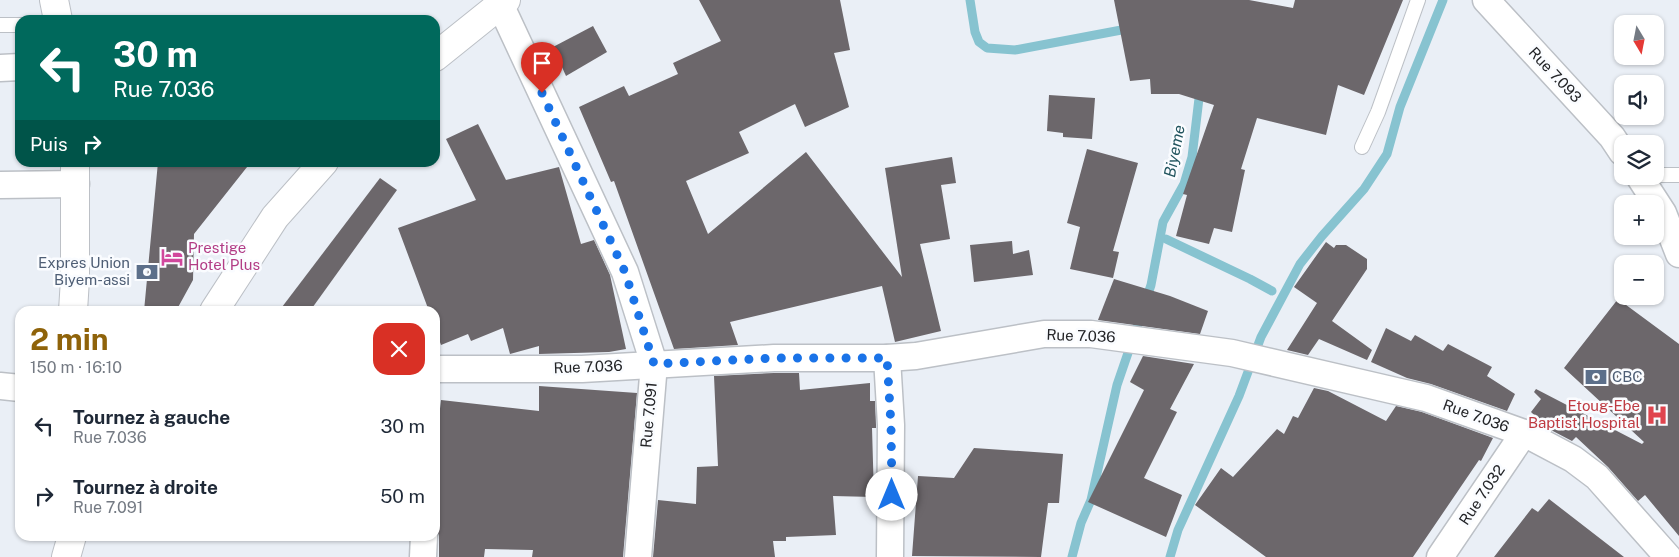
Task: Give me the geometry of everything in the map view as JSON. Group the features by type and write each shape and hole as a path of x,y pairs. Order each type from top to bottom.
{"main road":[{"path":"54,0 57,15"},
{"path":"440,53 503,2"},
{"path":"217,306 275,217 320,167"},
{"path":"73,306 76,173"}],"street":[{"name":"Rue 7.093","path":"1486,0 1614,140"},
{"name":"Rue 7.091","path":"503,2 625,272 654,364 638,557"},
{"path":"0,68 15,67"},
{"path":"0,185 76,173"},
{"path":"1645,185 1663,214 1679,254"},
{"name":"Rue 7.036","path":"440,369 582,369 774,358 887,358 916,356 1044,334 1090,334 1232,354 1426,398 1524,433 1573,459 1598,478 1668,557"},
{"path":"887,358 891,425 890,557"},
{"path":"0,386 15,388"},
{"name":"Rue 7.032","path":"1440,557 1524,433"},
{"path":"423,557 424,541"}],"lane":[{"path":"1362,147 1378,112 1418,0"},
{"path":"0,25 15,25"},
{"path":"1664,175 1679,175"}],"building":[{"path":"699,0 840,0 850,50 834,53 849,107 805,127 795,104 739,132 749,153 686,181 708,234 806,152 902,277 885,168 952,157 956,183 941,185 950,239 920,244 941,331 895,342 882,286 730,322 738,345 674,349 614,181 611,182 579,107 624,86 629,96 678,74 673,63 721,41"},
{"path":"1114,0 1249,0 1293,8 1295,0 1403,0 1364,95 1338,85 1326,135 1257,118 1241,169 1245,170 1232,232 1214,228 1209,244 1176,236 1187,195 1183,194 1214,105 1179,94 1151,94 1150,79 1130,81"},
{"path":"593,26 607,52 566,76 553,47"},
{"path":"1049,95 1095,98 1092,139 1063,137 1063,133 1047,131"},
{"path":"478,124 506,180 559,167 581,244 594,240 610,275 626,349 609,352 539,354 539,346 510,354 503,328 471,341 468,334 441,345 440,306 427,306 398,228 476,200 446,139"},
{"path":"1087,149 1138,163 1113,251 1119,252 1113,278 1070,269 1080,227 1067,223"},
{"name":"Prestige Hotel Plus","path":"158,167 247,167 194,234 193,280 179,306 144,306"},
{"path":"380,178 397,190 314,306 283,306"},
{"path":"1012,241 1013,254 1029,250 1033,275 974,282 970,245"},
{"path":"1326,242 1334,248 1336,245 1346,245 1367,259 1367,269 1332,321 1372,350 1367,360 1319,339 1308,355 1287,350 1317,303 1294,287"},
{"path":"1114,279 1170,296 1208,311 1200,334 1098,320"},
{"path":"1614,304 1626,305 1679,344 1679,536 1645,495 1638,501 1608,467 1576,437 1572,441 1549,429 1531,412 1541,399 1534,392 1536,389 1642,444 1644,442 1564,368"},
{"path":"1386,328 1411,341 1415,335 1443,351 1448,344 1492,367 1487,376 1515,394 1507,411 1431,384 1407,378 1371,362"},
{"path":"1143,356 1194,364 1170,409 1177,412 1144,478 1182,495 1166,537 1088,502 1144,390 1130,382"},
{"path":"799,373 800,390 870,383 870,401 875,401 876,425 876,428 872,428 874,497 833,496 836,535 786,537 786,541 773,541 775,557 653,557 658,500 696,504 697,467 718,466 714,376"},
{"path":"539,386 637,393 623,557 532,557 533,550 485,549 484,557 439,557 441,400 539,411"},
{"path":"1314,388 1328,391 1386,421 1396,406 1422,412 1493,438 1481,461 1479,460 1413,557 1266,557 1195,505 1221,468 1233,477 1277,429 1284,434 1293,416 1298,418"},
{"path":"974,448 1063,454 1059,503 1048,503 1041,557 912,556 918,476 954,478"},
{"path":"1549,499 1624,557 1494,557 1532,508 1538,512"}],"waterway":[{"name":"Biyeme","path":"970,0 975,32 979,42 987,48 1015,50 1132,28"},
{"path":"1170,557 1178,530 1239,396 1261,337 1300,264 1364,189 1387,154 1400,107 1443,0"},
{"name":"Biyeme","path":"1146,300 1151,285 1163,222 1184,184 1192,157 1200,90"},
{"path":"1166,239 1272,291"},
{"name":"Biyeme","path":"1072,557 1081,523 1091,500 1117,385 1141,315"}],"place":[{"name":"Prestige Hotel Plus","path":"172,257"},
{"name":"Expres Union Biyem-assi","path":"147,272"},
{"name":"CBC","path":"1596,377"},
{"name":"Etoug-Ebe Baptist Hospital","path":"1657,415"}],"route":[{"path":"542,93 625,272 654,364 774,358 887,358 891,425 892,495"}]}
